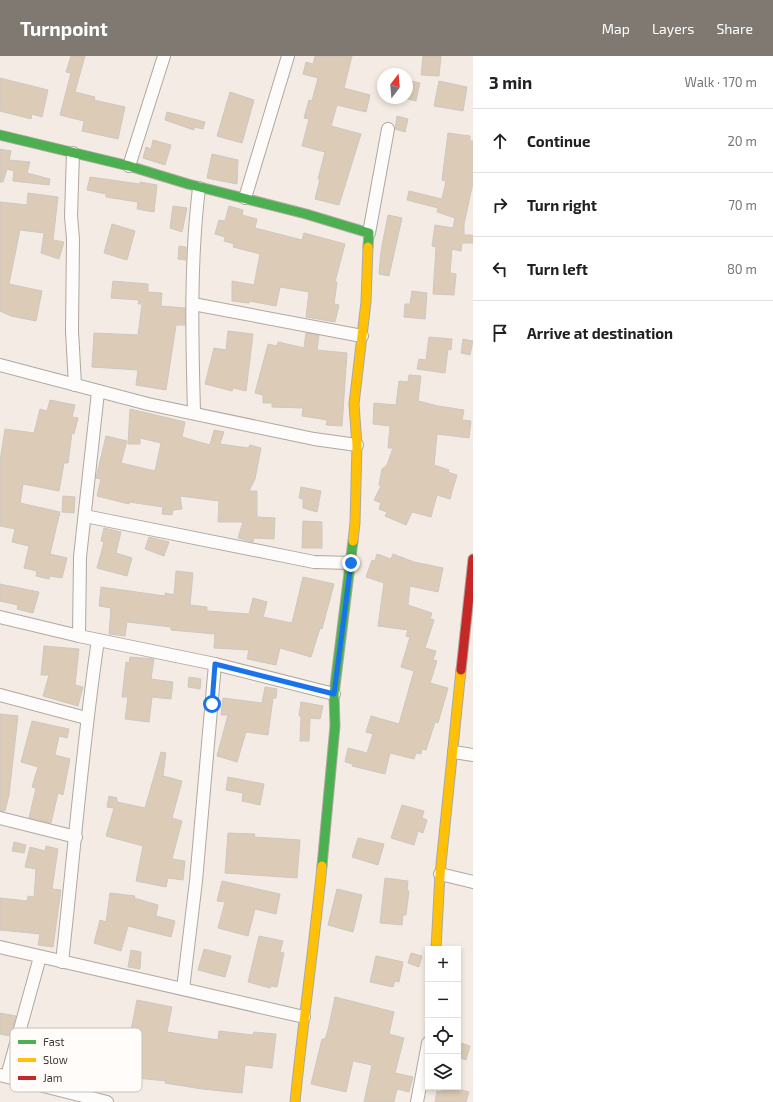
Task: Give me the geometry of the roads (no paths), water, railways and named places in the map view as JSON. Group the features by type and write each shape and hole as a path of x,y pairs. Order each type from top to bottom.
{"street":[{"path":"130,166 164,56"},
{"path":"245,198 288,56"},
{"path":"295,1102 304,1017 310,983 332,766 335,726 334,694 355,523 357,445 354,404 366,302 369,233 388,129"},
{"path":"0,135 130,166 199,188 245,198 369,233"},
{"path":"73,153 71,216 73,239 72,331 75,385"},
{"path":"194,412 194,231 199,188"},
{"path":"193,304 362,336"},
{"path":"0,365 98,392 194,412 283,433 357,445"},
{"path":"79,636 80,557 98,392"},
{"path":"85,516 314,562 351,563"},
{"path":"436,946 440,874 454,752 473,559"},
{"path":"0,618 215,664 334,694"},
{"path":"62,962 76,837 86,718 98,640"},
{"path":"183,989 196,881 215,664"},
{"path":"0,695 86,718"},
{"path":"454,752 473,755"},
{"path":"0,818 76,837"},
{"path":"440,874 473,882"},
{"path":"0,947 304,1017"},
{"path":"18,1028 40,957"},
{"path":"3,1076 10,1053"},
{"path":"417,1102 426,1054"},
{"path":"67,1092 107,1102"}]}
